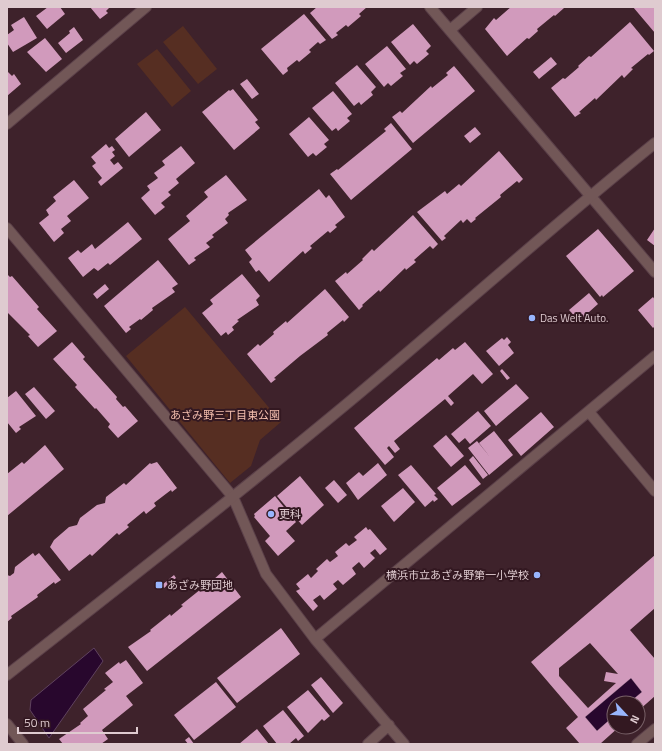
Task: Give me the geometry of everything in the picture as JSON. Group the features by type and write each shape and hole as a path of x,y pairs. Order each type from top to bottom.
{"street":[{"path":"7,124 146,7"},
{"path":"430,7 655,272"},
{"path":"450,30 477,7"},
{"path":"7,675 233,497 350,401 589,196 655,143"},
{"path":"7,228 233,497 266,574 315,639 404,744"},
{"path":"315,639 655,356"},
{"path":"589,412 655,491"},
{"path":"7,724 23,744"},
{"path":"368,744 389,725"},
{"path":"637,744 655,729"}],"green space":[{"path":"183,26 217,69 198,84 163,42"},
{"path":"157,49 191,91 172,107 137,64"},
{"name":"あざみ野三丁目東公園","path":"185,307 281,422 260,440 251,466 230,483 126,356"}],"shaded area":[{"path":"94,648 103,661 49,738 30,710 31,700"},
{"path":"631,678 642,692 638,695 611,695"},
{"path":"606,699 606,723 597,731 585,717"}],"building":[{"path":"48,7 60,7 65,14 47,29 36,16"},
{"path":"90,7 110,7 106,11 108,13 100,19"},
{"path":"317,7 367,7 359,14 361,16 348,27 346,25 336,33 338,35 332,39 310,13"},
{"path":"511,7 564,8 537,29 538,31 529,39 527,38 507,56 485,29 494,18 496,20"},
{"path":"633,7 655,7 655,33"},
{"path":"304,14 326,40 320,44 318,42 309,50 311,52 299,62 297,60 287,68 288,71 283,75 261,49"},
{"path":"24,17 37,38 13,52 7,43 7,35 14,30 11,25"},
{"path":"630,22 654,51 631,68 633,69 624,78 622,75 596,100 595,98 579,112 581,113 575,117 551,88 563,78 565,79 589,56 591,57"},
{"path":"413,24 431,46 426,51 429,54 417,64 414,61 410,65 391,42"},
{"path":"74,27 83,40 66,53 58,43 70,33 69,31"},
{"path":"45,38 62,59 46,72 27,52"},
{"path":"387,46 406,69 400,73 403,76 391,86 388,83 384,87 365,64"},
{"path":"551,57 557,64 539,79 533,72"},
{"path":"357,65 376,87 371,92 373,95 361,105 359,102 354,106 335,83"},
{"path":"454,66 475,91 413,143 392,117 400,111 402,113 431,86 432,88 448,75 446,73"},
{"path":"8,72 12,76 14,74 21,84 7,96"},
{"path":"247,79 259,94 252,99 240,84"},
{"path":"233,89 258,120 255,122 260,128 234,150 202,112 229,90 230,91"},
{"path":"333,91 352,114 347,118 350,121 338,131 336,128 332,131 312,108"},
{"path":"146,112 161,130 129,157 115,139"},
{"path":"309,117 329,140 324,144 327,147 316,156 313,153 308,157 289,134"},
{"path":"391,123 412,149 351,200 330,174 337,169 338,170 386,131 384,129"},
{"path":"475,127 481,134 470,143 464,136"},
{"path":"106,144 109,148 112,146 115,150 112,152 115,156 110,160 114,165 118,162 123,168 101,186 98,182 102,178 92,166 96,163 91,157"},
{"path":"181,146 195,163 176,179 179,183 168,192 171,195 161,203 165,207 155,215 141,198 150,190 147,186 158,178 154,173 165,165 162,161"},
{"path":"499,151 523,179 519,183 517,181 500,195 501,197 471,223 467,219 463,223 461,220 444,236 446,238 442,241 417,212 445,191 447,194 459,184 461,186"},
{"path":"226,175 247,200 228,213 229,215 225,219 228,223 212,235 214,237 206,243 210,247 194,258 196,260 189,265 168,239 190,221 186,216 208,197 204,192"},
{"path":"74,180 89,198 67,216 71,221 61,229 64,233 54,242 39,223 49,215 46,210 56,201 53,197"},
{"path":"319,189 326,198 329,195 345,217 335,225 337,227 330,233 328,231 310,246 312,248 305,254 303,251 269,282 259,270 256,272 249,262 252,259 245,250"},
{"path":"413,215 438,244 433,249 430,246 414,260 416,262 406,270 405,268 380,292 379,290 362,305 363,306 359,310 335,281 346,272 347,274 363,260 362,259 372,249 374,251"},
{"path":"128,222 142,239 110,265 108,263 98,271 94,268 83,277 68,258 78,250 81,253 92,244 95,249"},
{"path":"655,228 655,246 647,240"},
{"path":"598,229 634,271 603,297 602,295 600,297 566,256"},
{"path":"158,260 178,284 172,288 175,292 152,308 153,310 141,320 140,319 129,327 131,329 126,333 104,306"},
{"path":"7,274 10,277 12,276 39,307 37,309 57,331 38,347 28,336 30,335 7,312"},
{"path":"242,274 260,296 256,300 259,305 237,320 239,321 232,327 234,330 228,335 226,332 221,336 202,313 213,304 210,300"},
{"path":"105,284 109,289 97,299 93,294"},
{"path":"325,289 349,317 327,333 328,335 300,356 274,378 276,379 271,383 247,354 258,344 260,346 274,334 273,332 286,321 287,323"},
{"path":"589,293 598,304 579,321 569,310"},
{"path":"653,297 655,300 655,326 653,328 638,310"},
{"path":"507,337 511,342 508,345 514,353 499,366 486,351 502,338 504,340"},
{"path":"72,342 85,357 83,359 117,397 116,399 123,407 125,406 138,421 118,438 108,427 110,424 75,387 77,385 53,359"},
{"path":"465,342 493,374 482,384 473,374 448,396 454,403 451,406 445,399 394,441 400,449 395,453 389,446 387,448 394,457 385,465 354,428 437,358 439,360 453,348 455,350"},
{"path":"502,369 510,378 507,380 500,371"},
{"path":"516,384 529,398 496,426 484,411"},
{"path":"34,387 55,411 46,419 25,394"},
{"path":"16,391 36,416 19,427 21,429 16,433 7,422 7,398"},
{"path":"478,411 491,426 470,444 465,438 459,443 451,434"},
{"path":"541,412 554,427 521,456 508,440"},
{"path":"494,431 513,455 489,475 468,448 477,441 490,457 479,443"},
{"path":"446,435 464,456 451,467 433,446"},
{"path":"45,445 64,469 7,516 7,474 22,462 24,464"},
{"path":"473,456 488,475 483,479 469,460"},
{"path":"157,462 177,488 172,492 171,490 154,503 156,506 146,514 144,511 127,525 129,527 119,535 117,533 92,556 90,554 69,571 50,547 54,540 69,527 77,525 80,518 97,505 105,503 106,497 124,483 126,485 150,463"},
{"path":"378,463 387,475 358,500 346,483 359,472 363,476"},
{"path":"411,465 436,494 434,495 438,499 434,502 433,500 425,507 398,475"},
{"path":"465,465 481,484 452,506 437,488"},
{"path":"300,476 324,505 302,525 277,496"},
{"path":"334,480 347,495 338,503 325,488"},
{"path":"403,488 415,502 394,522 381,506"},
{"path":"275,496 296,522 286,531 295,541 278,556 265,541 270,536 254,517 254,514"},
{"path":"366,527 368,530 370,529 387,549 380,555 375,549 370,553 375,558 364,568 359,562 352,568 356,574 343,585 338,580 333,584 337,589 324,600 320,595 313,600 318,606 313,611 296,591 300,589 296,584 308,574 311,578 318,571 316,569 327,559 330,562 338,556 335,552 346,543 349,546 357,540 354,537"},
{"path":"33,553 35,556 39,553 61,580 55,584 54,582 37,595 38,597 11,616 12,618 7,622 7,575 10,576 14,573 15,567"},
{"path":"655,555 655,608 630,630 655,659 655,696 646,704 646,695 638,695 642,692 631,678 611,695 606,695 606,699 585,717 597,731 606,723 606,735 610,735 600,744 580,744 566,728 578,717 531,662","holes":["590,643 618,674 606,672 604,681 616,683 588,708 559,676 559,668"]},
{"path":"222,572 241,597 147,671 128,647 151,631 150,630 170,614 171,616 183,606 181,605 201,589 202,591 214,582 213,580"},
{"path":"174,575 176,578 164,588 162,585"},
{"path":"281,628 300,654 237,703 217,678"},
{"path":"126,660 143,683 126,696 133,705 102,730 108,739 101,744 63,744 59,739 81,724 80,723 88,716 83,709 106,690 104,689 113,682 105,673 119,662 120,664"},
{"path":"321,677 343,703 333,713 311,685"},
{"path":"216,682 236,707 194,740 174,715"},
{"path":"308,690 330,716 324,721 322,719 308,733 287,707"},
{"path":"283,710 304,736 298,741 296,738 289,744 277,744 263,726"},
{"path":"257,729 269,744 239,744"},
{"path":"189,737 194,744 188,744 185,740"}],"place":[{"name":"Das Welt Auto.","path":"532,318"},
{"name":"更科","path":"271,514"},
{"name":"横浜市立あざみ野第一小学校","path":"537,575"},
{"name":"あざみ野団地","path":"159,585"}]}
